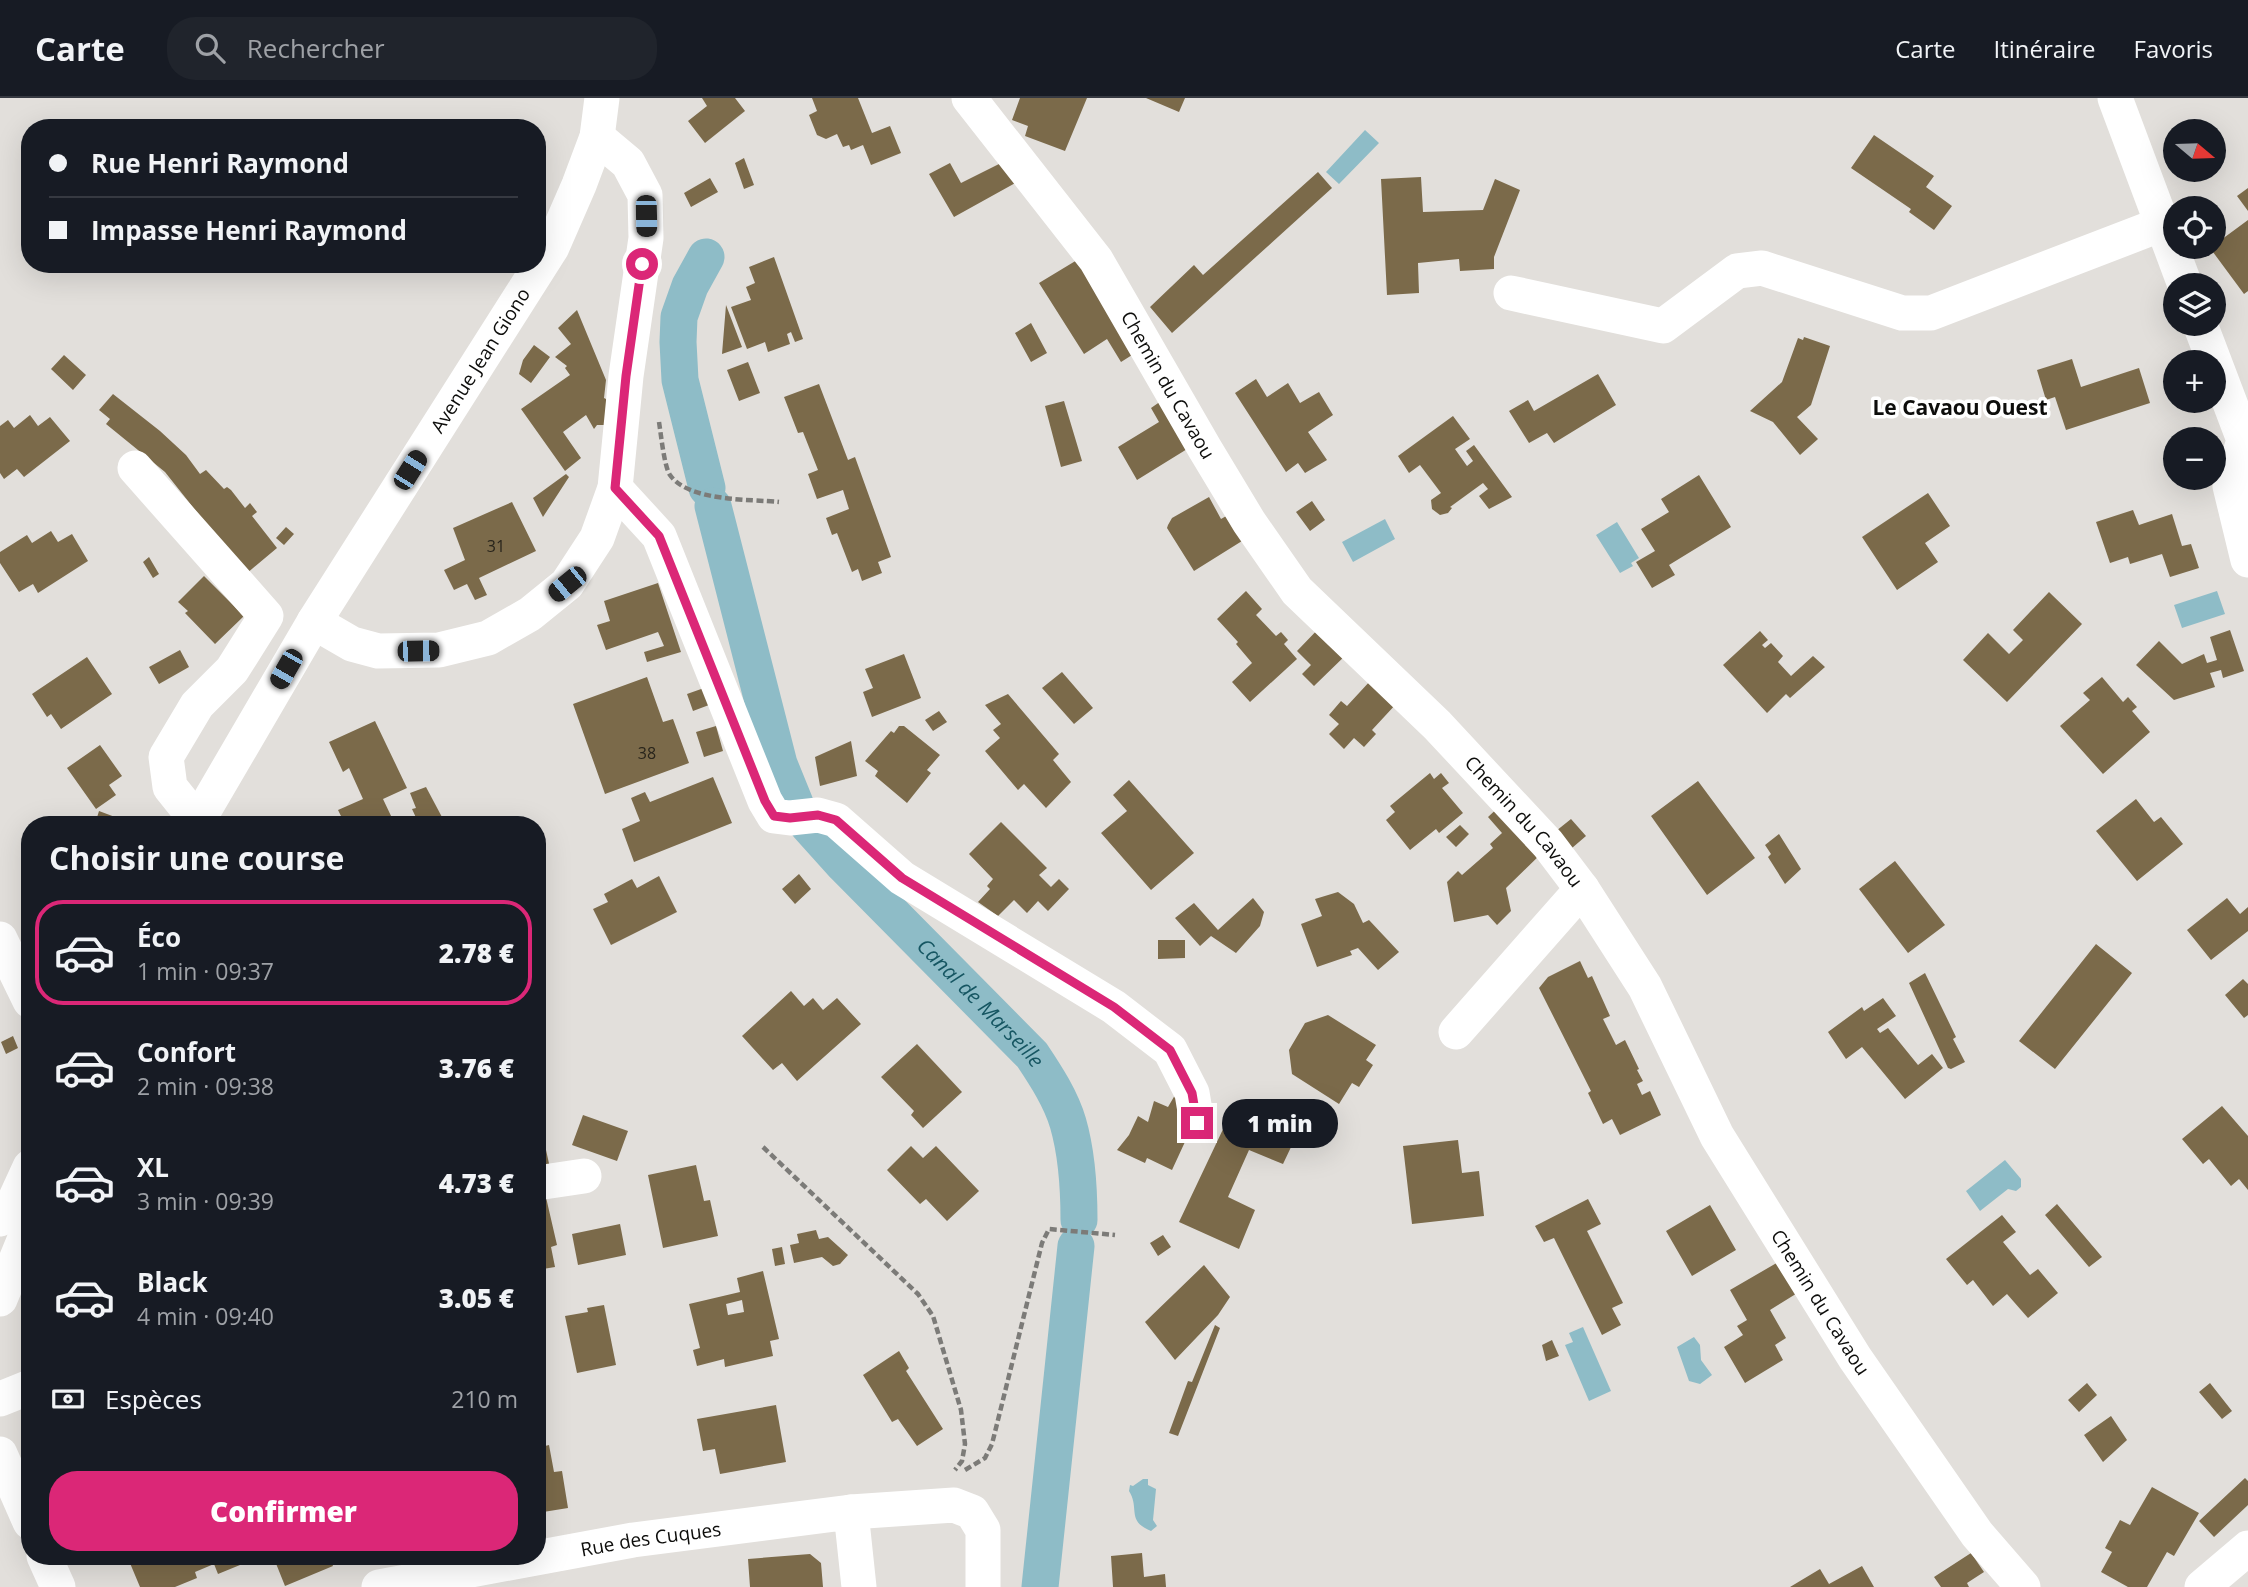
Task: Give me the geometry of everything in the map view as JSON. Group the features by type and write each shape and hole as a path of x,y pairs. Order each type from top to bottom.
{"street":[{"name":"Avenue Jean Giono","path":"546,256 579,185 597,137 603,98"},
{"name":"Chemin du Cavaou","path":"969,98 1096,260 1249,522 1297,591 1437,725 1548,844 1582,889 1645,988 1717,1136 1855,1358 1977,1534 2023,1587"},
{"path":"2115,98 2180,273"},
{"path":"314,622 352,644 378,652 439,650 488,638 530,614 567,584 597,538 615,488 626,376 646,238 645,195 628,163 597,137"},
{"path":"1511,293 1662,326 1737,271 1762,268 1902,313 1931,313 2162,224"},
{"name":"Avenue Jean Giono","path":"201,816 314,622 535,273"},
{"path":"2205,336 2244,440 2239,485 2248,560"},
{"path":"135,468 266,616 232,670 197,705 166,757 170,787 192,816"},
{"path":"615,488 659,536 765,801 774,816 836,820 902,878 1114,1007 1170,1050 1192,1093 1197,1123"},
{"path":"1456,1032 1582,889"},
{"path":"0,939 21,982"},
{"path":"546,1182 584,1176"},
{"path":"0,1219 14,1202 21,1187"},
{"path":"0,1299 21,1248"},
{"path":"0,1399 21,1391"},
{"path":"0,1454 21,1502"},
{"name":"Rue des Cuques","path":"546,1564 633,1541 851,1512 954,1505 972,1512 984,1530 983,1587"},
{"path":"851,1512 859,1587"},
{"path":"2202,1587 2248,1548"},
{"path":"48,1565 58,1587"},
{"name":"Rue des Cuques","path":"379,1587 507,1575 544,1565"}],"path":[{"path":"659,420 669,474 685,488 698,494 779,502"},
{"path":"763,1147 918,1294 933,1315 961,1410 964,1433 962,1461 950,1475 985,1458 992,1444 1042,1243 1049,1229 1115,1235"}],"water":[{"path":"1365,130 1379,143 1339,184 1326,172"},
{"path":"1385,519 1395,539 1353,562 1342,542"},
{"path":"1617,522 1639,558 1631,563 1633,566 1620,573 1596,535"},
{"path":"2217,591 2225,614 2182,628 2174,605"},
{"path":"2005,1160 2021,1179 2021,1187 2016,1191 2008,1189 1980,1211 1966,1191"},
{"path":"1583,1327 1611,1391 1589,1401 1565,1345 1573,1342 1569,1333"},
{"path":"1694,1337 1700,1345 1701,1360 1712,1375 1700,1384 1689,1381 1677,1347"},
{"path":"1143,1479 1148,1479 1148,1485 1156,1489 1153,1520 1157,1526 1151,1531 1143,1527 1136,1518 1129,1491 1130,1485 1133,1486"}],"building":[{"path":"702,98 735,98 745,111 705,143 688,121 707,106"},
{"path":"812,98 858,98 872,133 890,126 901,153 871,165 863,145 851,150 849,145 843,147 837,134 826,139 817,135 809,115 817,111"},
{"path":"1020,98 1087,98 1065,151 1025,136 1028,126 1012,120"},
{"path":"1146,98 1185,98 1179,112"},
{"path":"1874,135 1934,176 1926,187 1952,206 1934,230 1909,212 1911,209 1851,168"},
{"path":"744,158 754,185 744,189 735,163"},
{"path":"1005,161 1019,181 954,217 929,174 950,163 961,183"},
{"path":"1318,172 1332,188 1172,333 1150,307 1194,265 1203,275"},
{"path":"1421,177 1423,212 1483,210 1495,179 1520,190 1494,257 1494,269 1460,271 1459,259 1418,263 1419,293 1387,295 1381,179"},
{"path":"710,178 718,192 691,207 684,193"},
{"path":"2248,188 2248,211 2237,196"},
{"path":"2248,220 2248,291 2244,294 2218,259 2226,259 2226,236"},
{"path":"774,257 803,339 795,342 791,332 787,334 790,344 768,352 765,342 747,349 731,307 751,300 746,287 755,283 749,267"},
{"path":"1082,257 1140,350 1121,362 1107,339 1084,354 1039,283"},
{"path":"726,305 742,347 722,354"},
{"path":"577,310 606,380 606,425 597,425 594,429 586,415 563,432 581,458 565,471 521,409 570,375 565,368 567,366 555,357 571,344 558,328"},
{"path":"1031,323 1047,353 1031,362 1015,333"},
{"path":"1804,337 1830,346 1811,405 1797,417 1818,439 1800,455 1773,422 1750,411 1782,382 1798,338 1803,340"},
{"path":"534,345 550,357 531,383 519,374 523,360"},
{"path":"64,355 86,375 73,390 51,369"},
{"path":"2072,359 2081,387 2139,368 2150,403 2066,430 2055,397 2046,400 2037,370"},
{"path":"748,362 760,393 739,401 727,370"},
{"path":"1598,374 1616,405 1554,443 1547,433 1529,443 1509,411 1528,400 1534,411"},
{"path":"1256,379 1267,397 1288,383 1300,403 1319,392 1333,415 1308,432 1327,460 1305,473 1298,463 1286,472 1235,393"},
{"path":"819,384 848,460 855,457 891,557 878,562 882,573 862,581 858,569 852,572 837,533 832,535 826,518 849,509 843,490 817,499 808,474 818,470 803,432 798,433 784,397"},
{"path":"113,394 160,431 186,455 200,474 206,470 224,489 227,487 231,490 245,508 250,503 257,512 252,516 277,548 246,574 165,472 106,424 110,419 99,410"},
{"path":"1164,399 1192,446 1137,480 1118,447 1159,422 1151,408"},
{"path":"1064,401 1082,461 1061,467 1045,406"},
{"path":"30,415 38,426 50,417 70,441 24,477 17,469 4,479 0,473 0,426 8,420 14,428"},
{"path":"1453,416 1470,439 1455,449 1467,466 1473,461 1466,451 1474,445 1512,497 1489,509 1479,496 1488,489 1483,483 1450,507 1452,508 1448,513 1440,515 1432,509 1431,500 1441,493 1420,465 1409,473 1398,456"},
{"path":"566,474 569,477 543,517 533,498"},
{"path":"1699,475 1731,527 1669,565 1675,575 1652,588 1636,562 1655,551 1641,529 1669,512 1661,499"},
{"path":"1928,493 1950,526 1925,543 1938,562 1897,590 1862,537"},
{"path":"1209,497 1221,519 1235,511 1250,536 1194,571 1167,528 1172,518"},
{"path":"1312,501 1325,520 1310,531 1296,512"},
{"path":"512,502 536,551 479,578 487,595 475,600 467,584 454,590 444,570 465,560 453,528"},
{"path":"2133,510 2139,525 2172,514 2182,546 2191,544 2199,568 2170,577 2162,554 2130,564 2128,557 2110,563 2096,522"},
{"path":"286,527 294,534 284,545 276,538"},
{"path":"51,531 58,542 72,534 88,561 38,593 33,584 19,592 0,563 0,552 27,535 32,543"},
{"path":"149,557 159,574 153,578 143,562"},
{"path":"204,576 244,616 215,644 178,602"},
{"path":"658,583 681,652 647,662 644,652 664,646 658,632 606,650 597,625 610,621 604,601"},
{"path":"1246,591 1262,609 1256,615 1276,636 1281,632 1288,640 1284,644 1297,659 1250,702 1232,682 1252,663 1236,644 1238,642 1217,619"},
{"path":"2049,592 2082,624 2007,702 1963,660 1988,633 2009,654 2023,640 2013,630"},
{"path":"1323,624 1350,651 1314,686 1302,674 1311,665 1297,651"},
{"path":"2230,630 2244,671 2223,678 2221,670 2210,673 2215,687 2174,700 2136,665 2159,641 2182,664 2204,654 2207,663 2217,660 2210,637"},
{"path":"1760,631 1768,640 1762,645 1765,648 1771,643 1783,656 1778,662 1791,676 1813,656 1825,667 1790,698 1786,694 1767,713 1723,665"},
{"path":"180,650 189,667 159,684 149,667"},
{"path":"904,654 921,698 872,717 863,692 873,688 865,669"},
{"path":"87,657 112,694 61,729 51,714 47,717 32,694"},
{"path":"1062,672 1093,708 1074,724 1042,688"},
{"path":"647,677 663,722 673,719 689,763 605,794 573,704"},
{"path":"2102,677 2123,702 2128,697 2137,707 2132,711 2150,732 2103,774 2060,726 2090,700 2083,693"},
{"path":"1371,680 1397,703 1372,730 1376,734 1364,747 1354,738 1344,749 1329,734 1339,724 1329,715 1341,701 1347,706"},
{"path":"704,688 709,705 693,711 687,694"},
{"path":"1008,694 1059,754 1053,760 1071,782 1046,808 1024,784 1018,790 985,751 1000,738 993,730 1001,724 985,705"},
{"path":"939,711 947,722 933,731 925,720"},
{"path":"375,721 407,788 383,799 391,816 341,816 338,810 363,799 349,768 343,772 329,742"},
{"path":"716,726 723,751 704,757 696,732"},
{"path":"899,726 904,726 940,755 927,770 931,773 907,803 875,776 878,771 865,761 891,731 894,733"},
{"path":"851,741 857,776 820,786 815,757"},
{"path":"100,745 122,776 109,785 116,795 96,809 67,768"},
{"path":"1430,773 1434,779 1441,773 1449,783 1442,788 1463,813 1439,833 1436,829 1410,850 1386,820 1395,812 1390,806"},
{"path":"713,777 732,823 634,862 622,829 640,821 631,798 645,792 650,802"},
{"path":"1129,780 1194,853 1151,890 1101,833 1127,811 1113,795"},
{"path":"1698,781 1755,858 1707,895 1651,816"},
{"path":"426,787 441,816 415,816 412,809 416,808 410,793"},
{"path":"2136,799 2154,822 2161,817 2183,844 2137,881 2096,831"},
{"path":"1503,803 1546,849 1506,888 1511,911 1497,925 1488,915 1454,922 1447,882 1458,871 1462,875 1493,848 1490,844 1502,833 1488,817"},
{"path":"99,811 112,816 97,816"},
{"path":"1571,819 1586,836 1572,848 1556,831"},
{"path":"1001,822 1047,868 1039,875 1051,887 1059,879 1069,889 1048,911 1038,901 1027,913 1014,900 998,916 978,902 990,889 987,886 993,879 969,854"},
{"path":"1460,825 1469,834 1456,847 1446,837"},
{"path":"1779,834 1801,869 1785,884 1768,857 1771,854 1765,845"},
{"path":"1895,861 1945,925 1908,953 1859,889"},
{"path":"799,874 811,889 795,904 782,889"},
{"path":"659,876 677,912 611,945 593,909 608,902 604,894 632,879 637,888"},
{"path":"1338,892 1354,904 1363,923 1369,920 1399,952 1378,970 1358,948 1350,951 1352,955 1317,967 1301,924 1322,916 1315,899"},
{"path":"1253,898 1264,912 1260,926 1236,953 1211,936 1200,946 1175,918 1194,903 1218,930"},
{"path":"2227,898 2240,914 2248,907 2248,931 2211,960 2187,930"},
{"path":"1158,940 1185,940 1185,958 1158,959"},
{"path":"2096,944 2132,973 2055,1069 2019,1041"},
{"path":"1580,961 1588,978 1592,976 1610,1016 1603,1019 1616,1045 1625,1040 1639,1069 1637,1070 1643,1081 1637,1084 1642,1095 1650,1091 1661,1115 1620,1135 1612,1119 1603,1124 1588,1093 1591,1091 1539,988 1548,977"},
{"path":"1925,973 1965,1062 1951,1069 1948,1068 1909,983"},
{"path":"2243,979 2248,984 2248,1015 2244,1018 2225,995"},
{"path":"791,991 804,1006 813,998 823,1010 837,998 861,1024 797,1081 782,1063 773,1070 742,1036"},
{"path":"1883,998 1896,1016 1877,1029 1880,1033 1888,1028 1918,1065 1932,1054 1943,1068 1905,1099 1862,1047 1846,1059 1828,1032 1862,1007 1864,1011"},
{"path":"1328,1015 1376,1045 1366,1060 1373,1065 1359,1087 1352,1083 1339,1104 1292,1074 1289,1050 1305,1023"},
{"path":"13,1036 18,1048 6,1054 1,1042"},
{"path":"917,1044 962,1092 923,1128 911,1115 914,1111 881,1077"},
{"path":"1175,1095 1190,1131 1172,1170 1147,1158 1145,1163 1117,1150 1129,1135 1138,1116 1148,1122 1154,1101 1168,1107"},
{"path":"1234,1106 1263,1120 1261,1124 1285,1135 1283,1140 1292,1145 1283,1164 1249,1150 1228,1197 1255,1210 1239,1249 1179,1222"},
{"path":"2222,1106 2248,1136 2248,1190 2239,1179 2231,1186 2209,1159 2203,1164 2182,1139"},
{"path":"583,1115 628,1131 617,1161 572,1145"},
{"path":"1458,1140 1462,1173 1479,1171 1484,1216 1412,1224 1403,1146"},
{"path":"911,1146 923,1158 936,1146 979,1191 947,1221 926,1199 920,1204 887,1170"},
{"path":"546,1150 550,1168 546,1169"},
{"path":"696,1165 704,1201 710,1200 718,1236 663,1248 648,1175"},
{"path":"546,1197 557,1245 551,1247 555,1267 546,1268"},
{"path":"1588,1199 1601,1224 1587,1231 1623,1303 1612,1308 1621,1325 1602,1335 1554,1238 1544,1242 1535,1226"},
{"path":"2057,1204 2102,1257 2089,1267 2045,1215"},
{"path":"1710,1205 1736,1250 1692,1276 1666,1231"},
{"path":"2002,1215 2016,1232 2003,1242 2030,1275 2038,1269 2058,1293 2028,1318 2007,1294 1993,1306 1973,1280 1967,1285 1946,1259"},
{"path":"620,1224 626,1255 578,1265 572,1234"},
{"path":"816,1230 819,1239 828,1237 848,1255 840,1264 833,1266 822,1257 794,1263 790,1245 799,1243 797,1234"},
{"path":"1163,1235 1171,1247 1158,1256 1150,1243"},
{"path":"782,1247 785,1264 775,1266 772,1249"},
{"path":"1780,1261 1799,1292 1770,1310 1786,1338 1775,1345 1783,1360 1745,1383 1724,1347 1743,1335 1737,1326 1747,1320 1730,1290"},
{"path":"1204,1265 1230,1297 1218,1315 1175,1360 1145,1322"},
{"path":"763,1271 779,1339 770,1341 773,1356 725,1367 724,1359 697,1366 693,1350 700,1348 689,1304 740,1292 737,1278","holes":["742,1300 744,1312 728,1315 726,1304"]},
{"path":"604,1305 616,1365 577,1373 565,1316 588,1312 587,1308"},
{"path":"1215,1325 1220,1328 1178,1436 1169,1433 1188,1381 1192,1382"},
{"path":"1552,1340 1559,1356 1546,1361 1542,1345"},
{"path":"899,1351 909,1368 906,1371 943,1429 917,1446 898,1419 892,1422 863,1375"},
{"path":"2087,1383 2097,1395 2079,1412 2068,1400"},
{"path":"2210,1383 2232,1411 2222,1419 2199,1392"},
{"path":"776,1405 786,1462 720,1474 715,1449 703,1451 697,1419"},
{"path":"2111,1416 2127,1440 2103,1462 2084,1435"},
{"path":"549,1445 554,1472 562,1471 568,1508 546,1512 546,1446"},
{"path":"2245,1478 2248,1481 2248,1505 2214,1537 2199,1521"},
{"path":"2152,1487 2199,1513 2174,1556 2167,1552 2147,1587 2128,1587 2101,1572 2112,1552 2105,1548 2120,1520 2130,1525"},
{"path":"1142,1553 1144,1577 1165,1574 1166,1587 1113,1587 1111,1556"},
{"path":"1971,1553 1984,1572 1967,1583 1969,1587 1941,1587 1934,1577"},
{"path":"810,1554 821,1563 823,1587 750,1587 748,1559"},
{"path":"131,1565 212,1565 195,1572 197,1578 175,1587 140,1587"},
{"path":"214,1565 240,1565 218,1574"},
{"path":"277,1565 333,1565 333,1566 285,1586"},
{"path":"1862,1566 1874,1587 1790,1587 1820,1569 1829,1584"}],"waterway":[{"name":"Canal de Marseille","path":"706,257 690,286 679,317 678,342 680,380 707,488"},
{"name":"Canal de Marseille","path":"713,506 779,764 796,806"},
{"name":"Canal de Marseille","path":"808,825 844,865 1032,1055 1048,1079 1068,1123 1077,1171 1079,1220"},
{"name":"Canal de Marseille","path":"1040,1587 1076,1246"}],"district":[{"name":"Le Cavaou Ouest","path":"1960,408"}],"route":[{"path":"642,264 626,376 615,488 659,536 765,801 774,816 790,818 818,815 836,820 902,878 1114,1007 1170,1050 1192,1093 1197,1123"}]}
